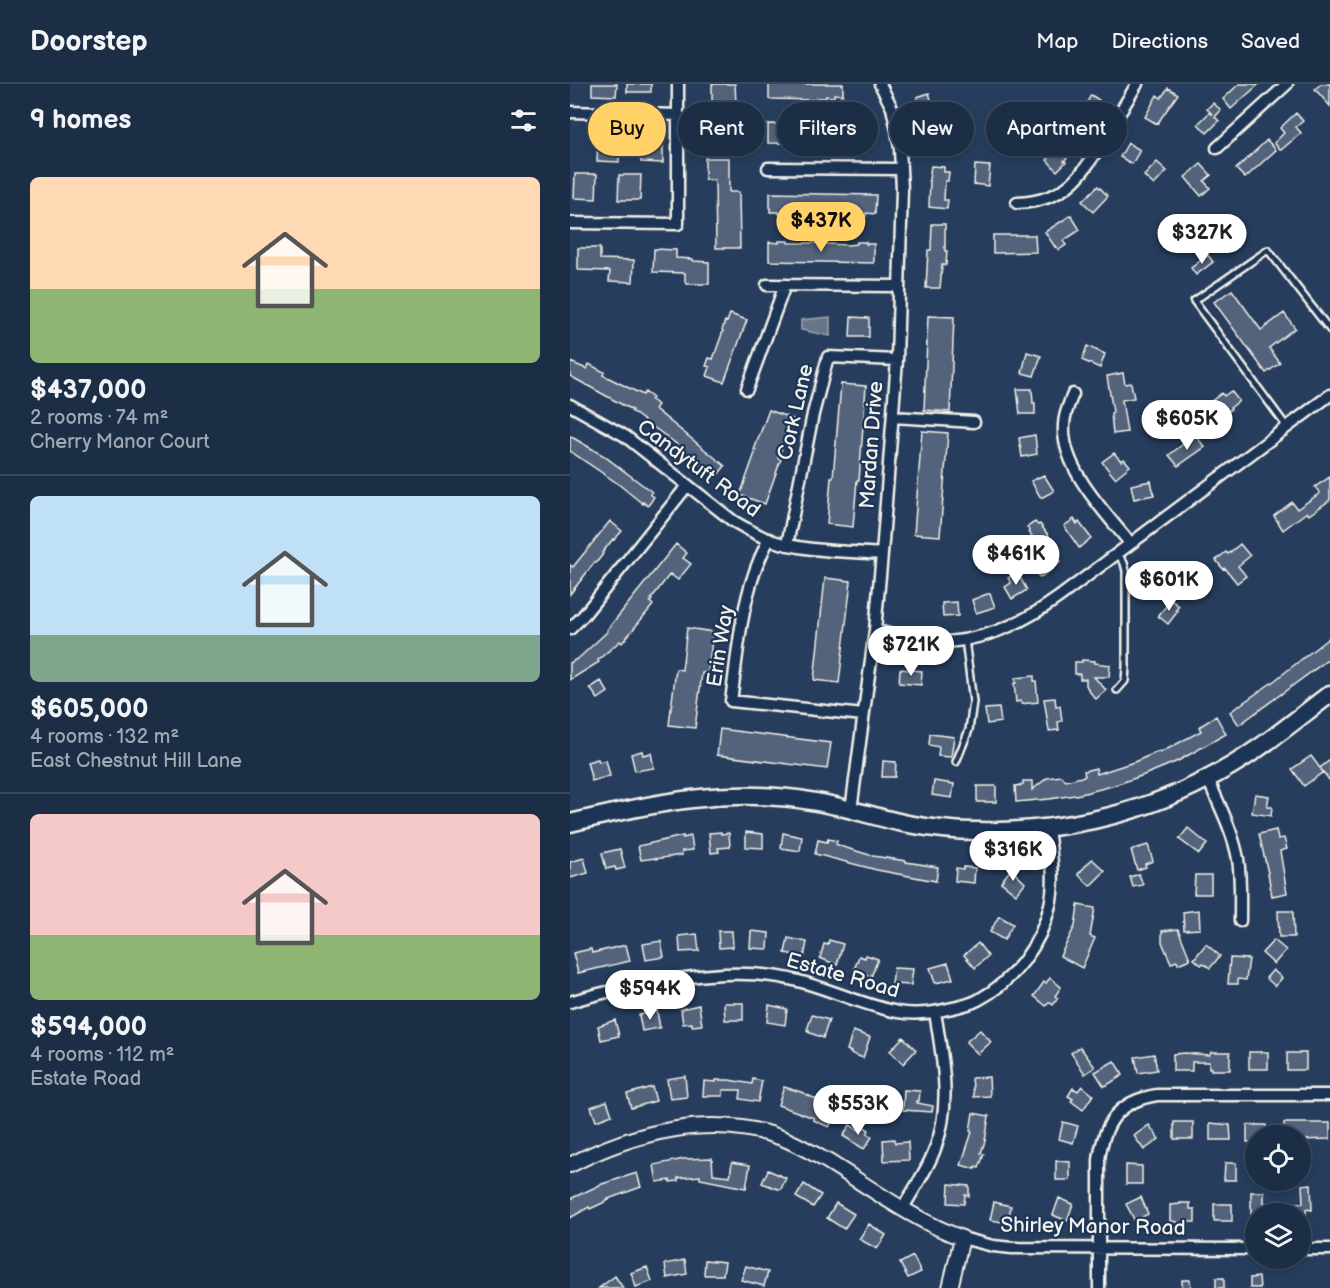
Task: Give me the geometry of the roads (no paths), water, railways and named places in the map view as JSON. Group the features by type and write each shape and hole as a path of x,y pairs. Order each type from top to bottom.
{"main road":[{"path":"570,823 659,803 730,795 792,798 909,824 974,831 1015,831 1084,822 1115,815 1166,798 1208,779 1261,746 1330,694"}],"street":[{"path":"678,84 679,102"},
{"name":"Mardan Drive","path":"851,810 875,630 897,360 901,169 897,129 892,108 880,84"},
{"path":"1017,203 1043,200 1068,187 1089,165 1137,84"},
{"path":"1217,148 1287,84"},
{"path":"570,112 678,115"},
{"path":"570,223 678,224 679,156"},
{"path":"768,168 901,169"},
{"path":"767,285 899,286"},
{"path":"747,388 786,285"},
{"name":"Cork Lane","path":"787,545 813,414 828,357 897,360"},
{"path":"1073,394 1064,424 1064,439 1072,465 1082,482 1130,543"},
{"path":"875,630 904,639 926,642 949,641 990,634 1030,617 1330,395"},
{"name":"Candytuft Road","path":"570,405 625,436 687,486 748,530 787,545 882,554"},
{"path":"893,417 974,422"},
{"path":"570,629 583,616 687,486"},
{"name":"Erin Way","path":"769,539 753,574 748,593 731,700 864,715"},
{"path":"1208,779 1233,838 1238,858 1241,884 1240,921"},
{"name":"Estate Road","path":"570,1002 626,988 716,974 772,976 802,982 900,1013 935,1012 977,1001 1012,975 1037,940 1045,922 1053,885 1048,828"},
{"path":"903,1208 936,1148 944,1116 945,1077 935,1012"},
{"path":"1099,1288 1099,1160 1101,1143 1113,1118 1134,1101 1156,1095 1330,1095"},
{"name":"Shirley Manor Road","path":"570,1165 588,1155 629,1139 666,1130 714,1126 737,1128 782,1138 804,1148 925,1222 945,1232 993,1246 1245,1249"},
{"path":"950,1288 962,1238"},
{"path":"1311,1249 1330,1249"}],"lane":[{"path":"1287,427 1194,301 1268,250 1330,330"},
{"path":"1117,553 1126,571 1127,632 1125,681 1117,690"},
{"path":"956,762 969,730 974,702 965,639"}],"water":[{"path":"830,317 830,336 801,330 801,320"}]}
